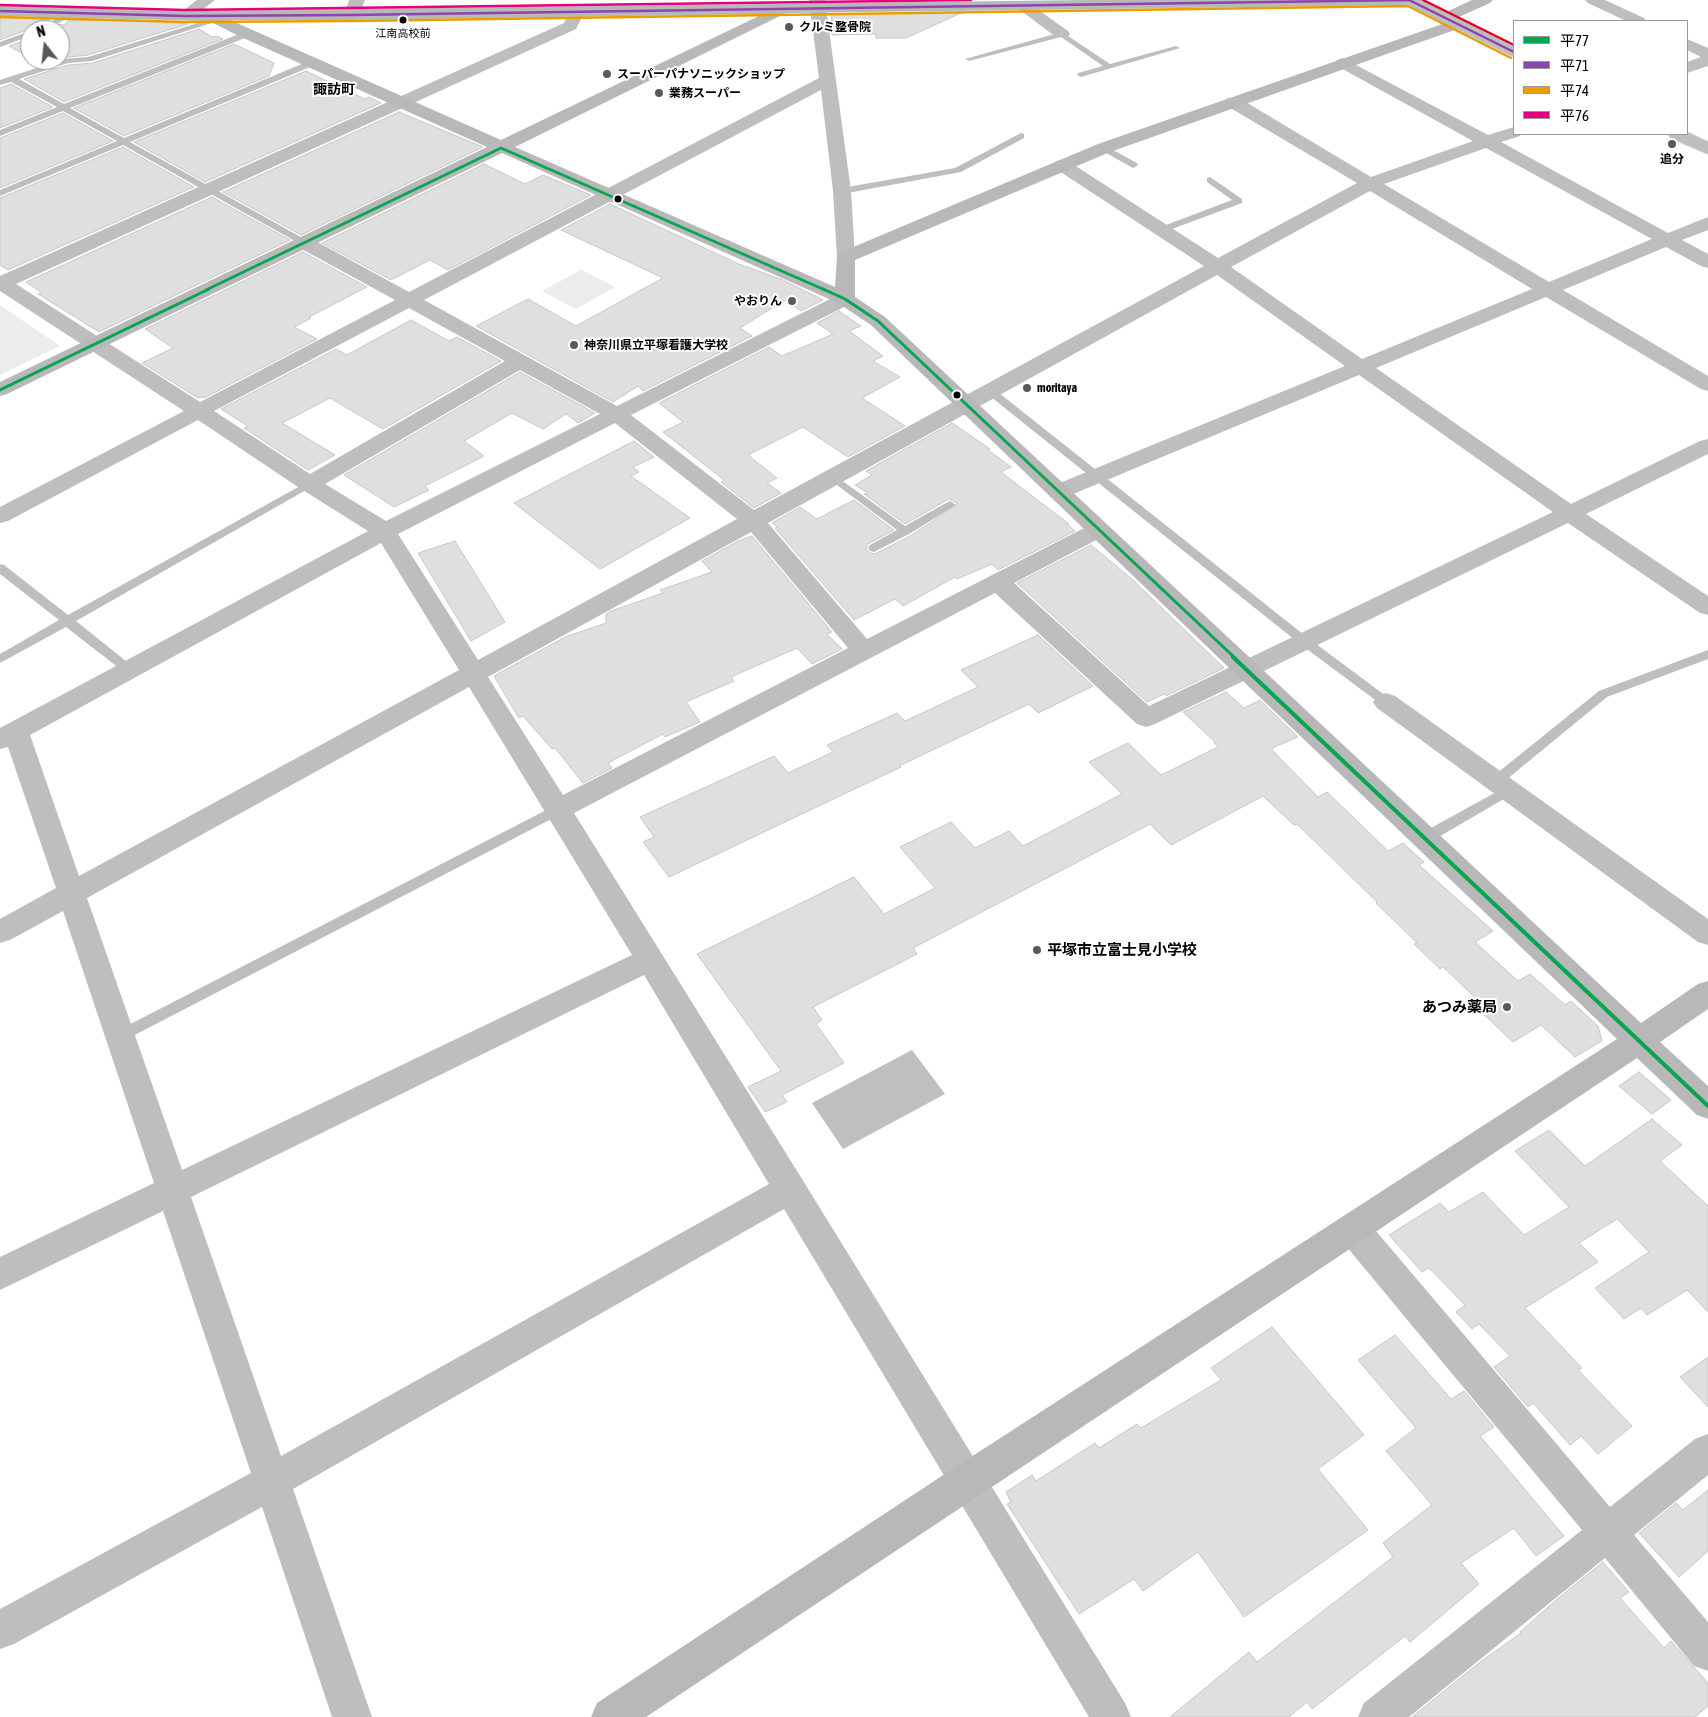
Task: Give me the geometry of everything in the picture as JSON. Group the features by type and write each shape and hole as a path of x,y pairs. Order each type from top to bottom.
{"street":[{"path":"185,16 207,0"},
{"path":"352,16 357,0"},
{"path":"1409,0 1513,52"},
{"path":"0,11 215,18 576,13 818,4 949,4 1025,7 1059,3 1413,0"},
{"path":"846,257 1104,148 1343,63 1451,21 1485,0"},
{"path":"1593,0 1636,20"},
{"path":"818,4 826,81 842,191 846,257 844,274 845,299"},
{"path":"0,390 502,148 785,5"},
{"path":"1025,7 1062,34"},
{"path":"0,282 570,26 576,13"},
{"path":"215,18 502,148 845,299 878,321 1708,1106"},
{"path":"1688,44 1708,54"},
{"path":"1688,68 1708,60"},
{"path":"1343,63 1708,262"},
{"path":"0,516 826,81"},
{"path":"1233,102 1708,385"},
{"path":"0,932 1371,183 1513,132"},
{"path":"1679,135 1708,149"},
{"path":"1062,165 1217,266 1569,513 1703,599"},
{"path":"1058,492 1708,223"},
{"path":"305,243 616,414 753,520 865,652"},
{"path":"0,282 309,484 385,531 791,1189 1111,1717"},
{"path":"352,1717 71,893 8,736 128,669 385,531 845,299"},
{"path":"309,484 520,361"},
{"path":"997,580 1146,718 1708,446"},
{"path":"558,809 865,652 997,580 1098,530"},
{"path":"1386,702 1708,934"},
{"path":"0,1274 648,960"},
{"path":"611,1717 1638,1041 1708,993"},
{"path":"0,1630 272,1481 791,1189"},
{"path":"1353,1229 1708,1652"},
{"path":"1378,1717 1708,1452"}],"lane":[{"path":"61,20 75,14"},
{"path":"0,83 66,61 89,59 215,18"},
{"path":"0,133 248,34"},
{"path":"969,59 1062,34 1109,68"},
{"path":"0,45 20,38"},
{"path":"1081,75 1176,48"},
{"path":"0,193 312,63"},
{"path":"12,80 305,243"},
{"path":"842,191 958,170 1021,136"},
{"path":"1104,148 1134,165"},
{"path":"1161,230 1239,201 1210,180"},
{"path":"990,391 1304,641 1386,702"},
{"path":"833,477 905,531"},
{"path":"0,659 309,484"},
{"path":"874,548 950,505"},
{"path":"0,568 128,669"},
{"path":"1425,838 1503,786 1602,694 1708,654"},
{"path":"120,1036 558,809"}],"shaded area":[{"path":"581,270 615,287 576,309 542,291"},
{"path":"0,305 60,346 0,375"},
{"path":"912,1050 945,1094 843,1149 812,1103"}],"building":[{"path":"961,13 906,38 876,38 876,34 832,35 831,14"},
{"path":"0,18 49,20 20,20 20,32 0,40"},
{"path":"99,20 188,24 88,55 70,57 70,21"},
{"path":"199,29 212,37 216,36 223,39 64,102 24,79 52,70 70,70 70,65 93,63"},
{"path":"20,42 20,52 9,46"},
{"path":"234,44 274,63 269,76 124,136 74,108"},
{"path":"306,71 365,99 369,97 381,103 205,182 134,142"},
{"path":"11,84 53,107 0,128 0,88"},
{"path":"399,112 483,147 301,235 223,192"},
{"path":"63,113 113,141 0,188 0,138"},
{"path":"123,147 194,187 8,270 0,265 0,198"},
{"path":"484,164 525,184 543,175 591,195 448,270 430,260 391,280 322,243"},
{"path":"212,197 290,240 99,332 38,294 42,293 26,282"},
{"path":"610,204 739,264 783,280 823,300 801,311 785,300 740,328 752,336 643,391 638,386 613,402 476,326 528,299 576,326 663,278 561,230"},
{"path":"303,252 367,287 309,317 311,318 294,327 317,339 204,398 198,398 142,363 173,348 145,329"},
{"path":"839,311 861,326 849,331 883,356 873,361 900,377 862,398 905,426 848,457 803,427 748,455 777,478 767,483 781,493 754,508 721,482 724,480 663,432 683,422 659,403 769,347 782,356 833,334 817,323"},
{"path":"411,320 449,341 457,337 501,361 383,429 330,398 282,423 335,455 308,470 244,428 248,426 221,409 336,349 347,355"},
{"path":"520,372 595,413 578,423 566,414 543,429 512,413 464,441 484,456 425,486 429,490 394,507 344,475"},
{"path":"952,423 990,449 988,450 1011,467 1001,472 1069,524 1067,524 1075,531 998,570 992,564 957,579 955,577 903,606 895,599 854,620 775,528 778,527 772,523 800,507 817,519 854,500 894,530 868,544 866,549 870,553 875,554 910,536 958,504 949,499 905,524 864,494 868,493 855,485 872,475 866,471"},
{"path":"634,441 654,457 633,467 639,472 631,476 690,518 600,569 514,503"},
{"path":"752,536 832,632 827,634 842,649 812,664 797,648 731,677 734,681 686,702 700,722 665,737 663,734 608,763 612,768 583,783 555,748 552,749 523,716 519,718 494,676 565,637 606,623 606,614 611,611 663,593 660,590 712,572 702,561 738,541"},
{"path":"455,541 505,622 471,641 418,553"},
{"path":"1091,545 1132,579 1224,668 1166,696 1164,694 1147,702 1017,583"},
{"path":"1038,635 1093,686 1038,713 1029,704 669,877 643,842 654,837 640,817 774,756 788,773 833,752 827,745 897,713 905,721 978,687 961,670"},
{"path":"1226,692 1244,708 1260,700 1298,737 1272,748 1273,751 1318,797 1327,792 1388,851 1403,843 1424,862 1419,865 1493,931 1475,942 1518,981 1530,974 1565,1005 1571,1001 1598,1026 1602,1041 1575,1057 1541,1025 1513,1042 1478,1009 1484,1006 1443,967 1440,969 1414,944 1417,943 1377,902 1297,824 1294,825 1263,796 1171,845 1150,824 913,948 917,954 813,1007 822,1020 816,1024 844,1063 782,1095 787,1102 765,1112 748,1087 781,1071 697,954 854,877 884,914 935,888 900,847 951,822 975,848 1009,831 1023,846 1122,794 1089,762 1128,743 1161,775 1218,747 1183,712"},
{"path":"1639,1072 1671,1100 1652,1114 1619,1086"},
{"path":"1652,1119 1682,1145 1660,1161 1708,1206 1708,1312 1687,1290 1647,1315 1641,1308 1624,1319 1595,1288 1649,1252 1617,1219 1579,1243 1598,1262 1525,1308 1582,1368 1578,1370 1632,1426 1598,1454 1581,1436 1570,1445 1533,1403 1528,1407 1494,1367 1510,1356 1479,1324 1472,1329 1456,1312 1465,1305 1429,1268 1422,1272 1389,1235 1440,1203 1449,1212 1483,1192 1524,1235 1569,1207 1515,1151 1549,1130 1585,1166"},
{"path":"1272,1327 1364,1435 1318,1469 1368,1530 1244,1617 1198,1552 1143,1591 1134,1579 1079,1614 1007,1504 1011,1502 1006,1492 1032,1475 1036,1481 1095,1443 1099,1448 1137,1424 1141,1428 1221,1380 1211,1368"},
{"path":"1395,1335 1451,1399 1464,1391 1494,1427 1480,1436 1564,1536 1536,1556 1514,1528 1461,1563 1479,1584 1410,1642 1405,1636 1312,1709 1307,1702 1289,1717 1170,1717 1249,1652 1257,1662 1393,1557 1383,1543 1432,1505 1386,1451 1416,1428 1358,1360"},
{"path":"1708,1357 1708,1407 1680,1377"},
{"path":"1708,1490 1708,1551 1679,1577 1639,1533 1676,1503 1683,1510"},
{"path":"1603,1562 1629,1592 1620,1598 1664,1648 1671,1641 1708,1683 1708,1706 1695,1717 1412,1717 1480,1662 1521,1633 1556,1600"}],"transit line":[{"name":"平76","path":"0,5 185,10 971,0"},
{"name":"平71","path":"0,11 185,16 352,15 1409,0 1513,52"},
{"path":"1423,0 1513,45"},
{"name":"平74","path":"0,17 185,22 352,21 1408,6 1511,58"},
{"name":"平77","path":"0,390 501,148 845,299 878,321 1708,1106"}],"place":[{"name":"江南高校前","path":"403,20"},
{"name":"クルミ整骨院","path":"789,27"},
{"name":"スーパーパナソニックショップ","path":"607,74"},
{"name":"業務スーパー","path":"659,93"},
{"name":"追分","path":"1672,144"},
{"name":"やおりん","path":"792,301"},
{"name":"神奈川県立平塚看護大学校","path":"574,345"},
{"name":"moritaya","path":"1027,388"},
{"name":"平塚市立富士見小学校","path":"1037,950"},
{"name":"あつみ薬局","path":"1507,1007"}],"district":[{"name":"諏訪町","path":"334,90"}]}
